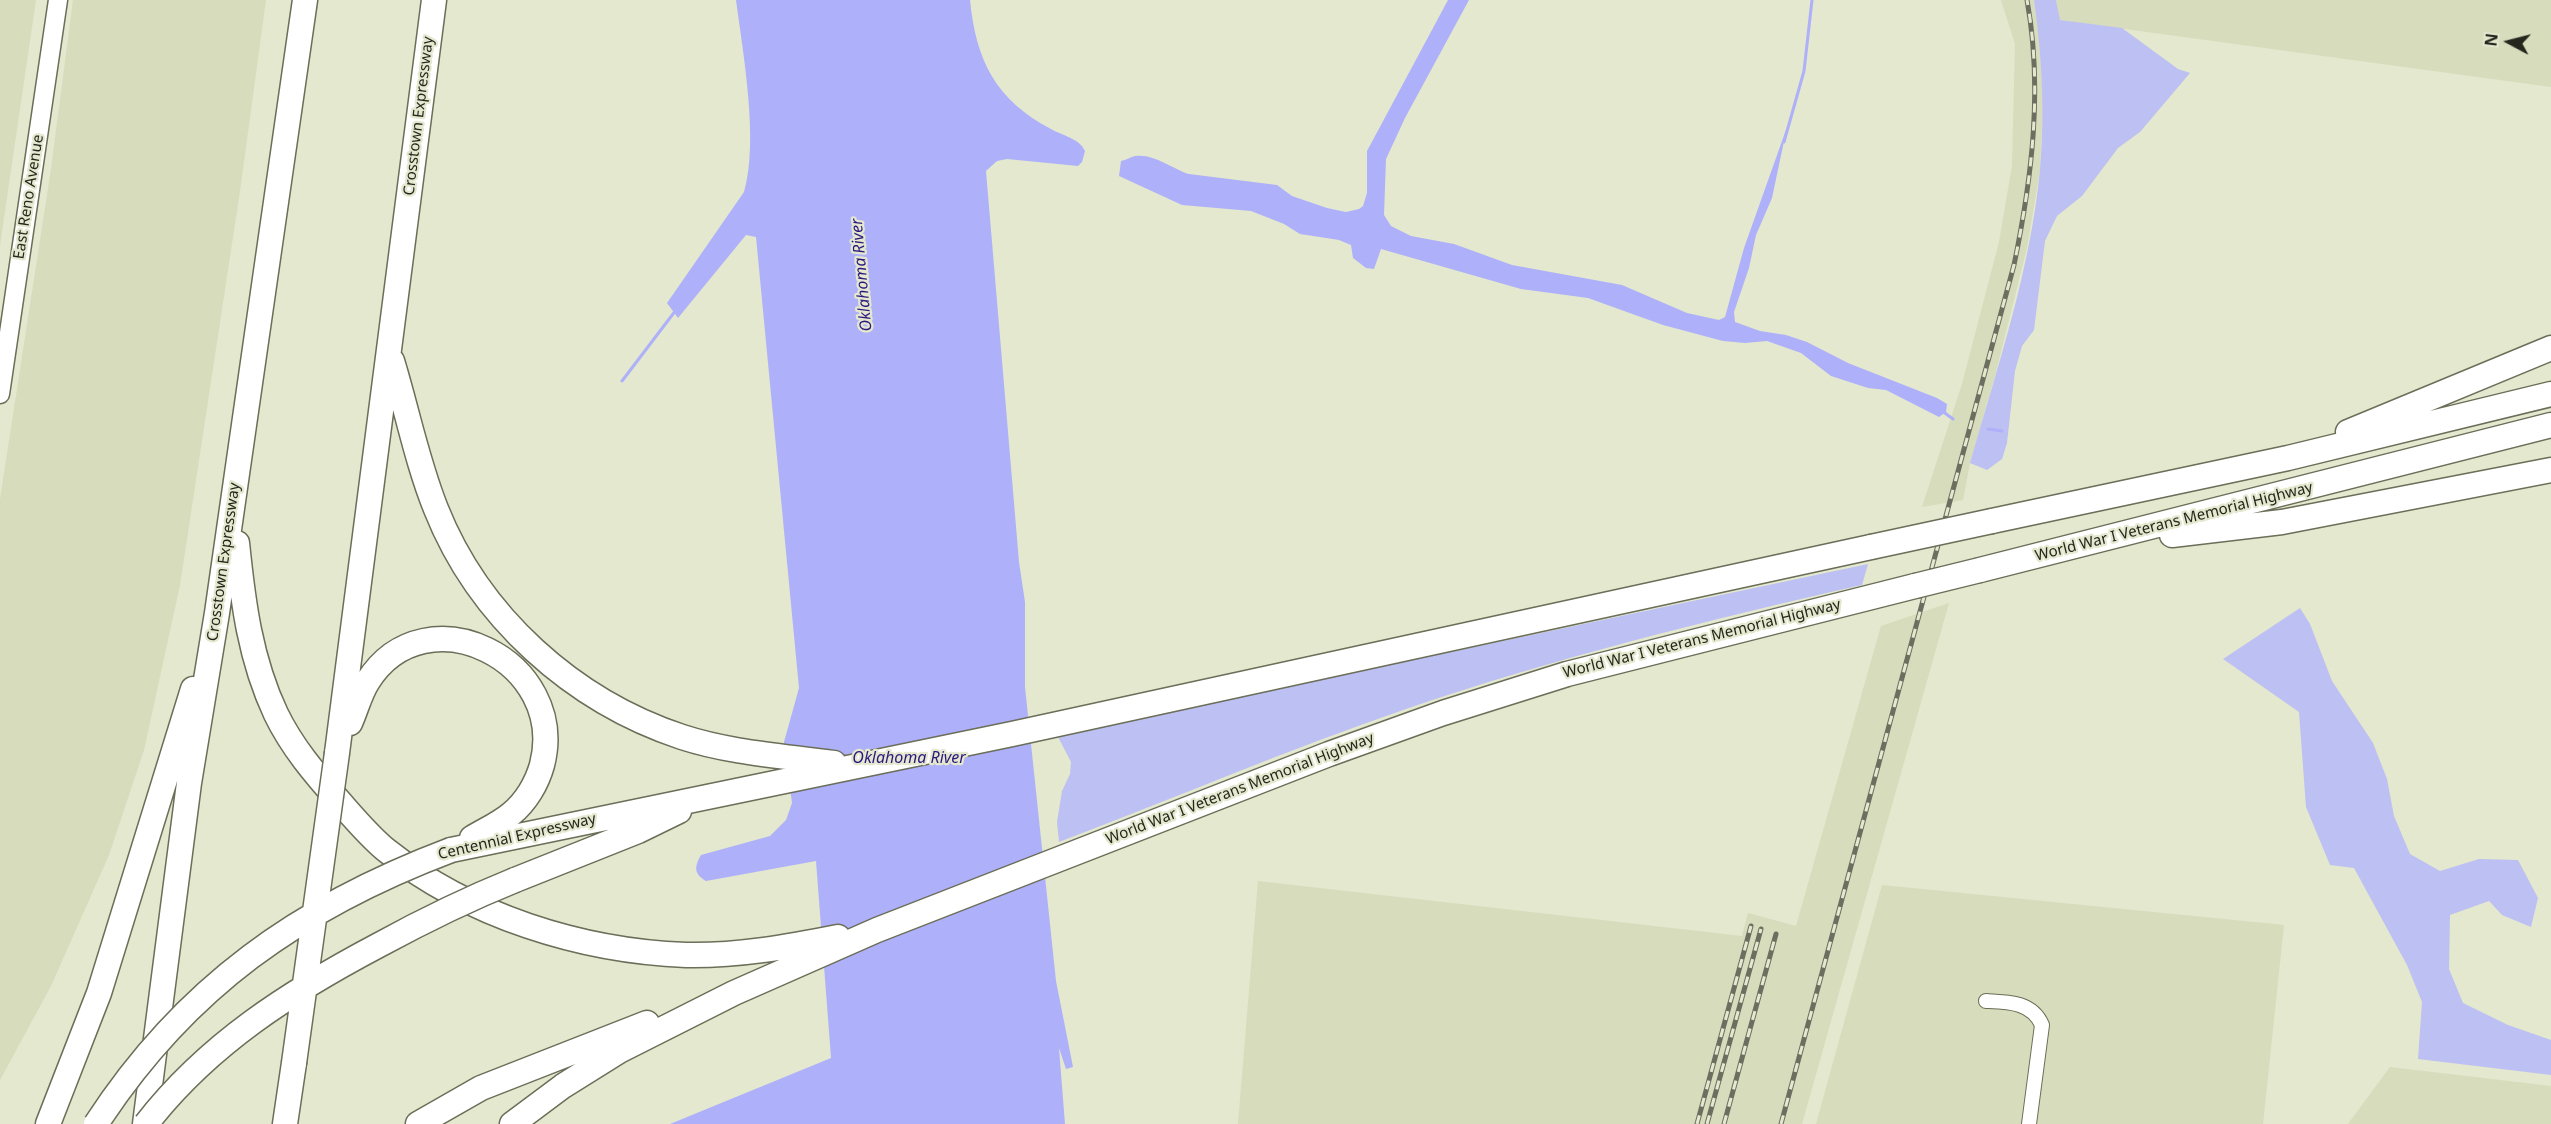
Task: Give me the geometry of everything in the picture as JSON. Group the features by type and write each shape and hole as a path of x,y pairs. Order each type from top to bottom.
{"highway":[{"name":"Crosstown Expressway","path":"145,1124 188,794 217,613 305,0"},
{"name":"Crosstown Expressway","path":"285,1124 354,632 434,0"},
{"path":"2288,458 2551,348"},
{"path":"389,352 436,509 466,567 506,622 559,672 628,714 684,737 748,751 855,766 2288,458 2551,394"},
{"name":"World War I Veterans Memorial Highway","path":"877,930 1368,739 1500,694 1688,641 1980,570 2551,425"},
{"path":"2071,547 2282,522 2551,470"},
{"path":"232,502 248,633 276,714 294,748 309,767 387,851 466,900 558,935 637,951 686,955 774,950 877,930"},
{"path":"48,1124 99,993 140,867 162,783 217,613"},
{"path":"337,753 368,681 389,659 404,650 419,644 450,640 479,646 502,657 534,693 544,720 543,759 533,786 512,814 450,850"},
{"name":"Centennial Expressway","path":"96,1124 159,1041 218,982 280,933 348,893 450,850 855,766"},
{"path":"145,1124 211,1053 285,998 407,930 515,880 638,831 708,796"},
{"path":"418,1124 481,1088 605,1037 734,993 877,930"},
{"path":"512,1124 562,1086 619,1051 734,993"}],"main road":[{"name":"East Reno Avenue","path":"0,394 6,307 58,0"}],"street":[{"path":"1986,1001 2022,1005 2037,1013 2042,1025 2029,1124"}],"shaded area":[{"path":"0,0 36,0 0,245"},
{"path":"73,0 266,0 240,191 180,585 144,750 109,855 51,986 0,1080 0,499 51,169"},
{"path":"2001,0 2034,0 2040,43 2043,105 2040,170 2027,248 1996,372 1970,463 1963,500 1922,507 1962,384 1999,242 2012,166 2015,44"},
{"path":"2034,0 2056,0 2060,20 2122,28 2178,69 2190,73 2140,132 2118,148 2082,196 2057,216 2045,241 2034,330 2022,346 2015,371 2007,443 2002,459 1987,470 1970,463 2021,281 2036,206 2040,169 2042,84"},
{"path":"2056,0 2551,0 2551,87 2059,20"},
{"path":"1868,564 1862,585 1632,641 1462,690 1319,740 1059,842 1057,822 1062,791 1070,774 1071,762 1057,735"},
{"path":"1949,603 1802,1124 1238,1124 1258,881 1742,936 1748,913 1796,926 1881,626"},
{"path":"2300,608 2310,624 2332,681 2373,743 2387,779 2394,816 2410,854 2440,871 2479,859 2518,860 2538,898 2531,927 2502,915 2489,901 2450,915 2449,969 2463,1003 2508,1025 2551,1040 2551,1075 2418,1059 2422,1002 2407,965 2354,868 2330,865 2306,807 2299,712 2223,659"},
{"path":"1882,885 2284,925 2263,1124 1816,1124"},
{"path":"2390,1067 2551,1086 2551,1124 2348,1124"}],"water":[{"name":"Oklahoma River","path":"736,0 970,0 977,42 992,76 1003,92 1032,118 1075,140 1085,151 1082,162 1078,166 1007,159 997,161 986,171 1019,562 1025,602 1025,687 1056,981 1073,1067 1066,1069 1059,1048 1065,1124 670,1124 831,1058 816,861 706,881 699,876 696,870 701,855 770,836 786,820 792,803 784,742 799,688 756,237 746,235 678,318 667,303 744,192 750,148 750,123 746,71"},
{"path":"1448,0 1469,0 1405,118 1386,159 1384,215 1391,226 1411,236 1454,244 1512,265 1622,285 1687,313 1719,320 1725,317 1744,248 1787,127 1772,198 1756,235 1749,268 1734,312 1735,322 1760,331 1786,335 1807,342 1848,363 1937,398 1947,404 1946,412 1939,417 1886,390 1868,388 1831,376 1801,353 1767,341 1745,343 1723,341 1663,325 1588,298 1521,289 1381,249 1374,269 1366,268 1353,258 1351,245 1339,240 1300,234 1284,224 1251,211 1182,205 1119,176 1121,161 1142,156 1156,159 1189,174 1277,185 1292,196 1327,208 1346,212 1359,209 1363,206 1367,193 1367,151"}],"waterway":[{"path":"1784,142 1804,71 1812,0"},
{"path":"622,381 676,310"},
{"path":"1942,411 1953,419"},
{"path":"1988,429 2002,431"}],"railway":[{"path":"1781,1124 2014,265 2026,199 2035,100 2032,33 2027,0"},
{"path":"1697,1124 1751,926"},
{"path":"1707,1124 1761,929"},
{"path":"1724,1124 1776,934"}]}
